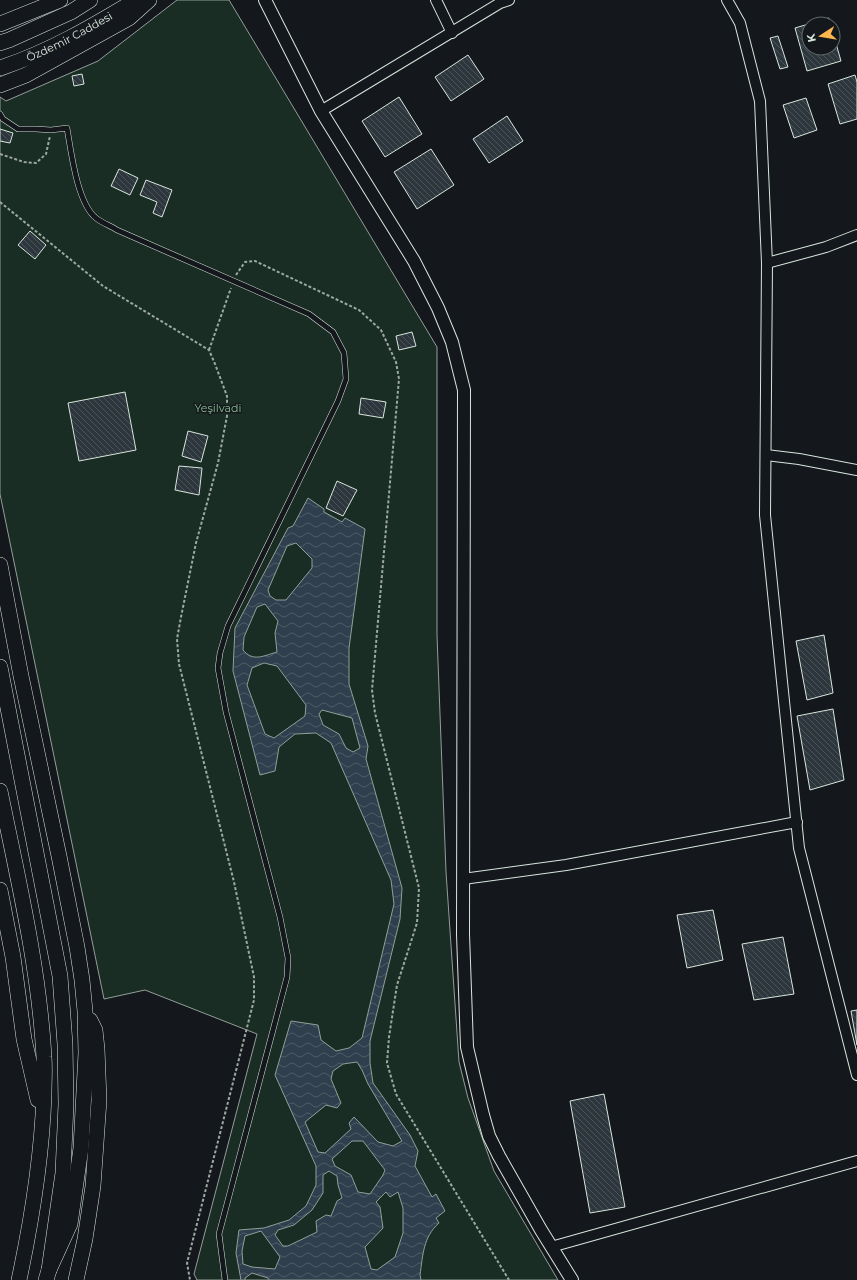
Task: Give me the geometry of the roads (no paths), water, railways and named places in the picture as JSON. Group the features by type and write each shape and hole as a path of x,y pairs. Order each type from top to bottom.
{"main road":[{"path":"0,24 60,0"},
{"name":"Özdemir Caddesi","path":"0,43 71,12 90,0"},
{"name":"Özdemir Caddesi","path":"0,68 20,61 82,32 136,0"},
{"path":"0,84 26,75 128,18 148,0"},
{"path":"0,565 20,669 60,856 77,947 85,1011 86,1053 81,1148 70,1224 48,1275"},
{"path":"0,668 60,976 65,1036 66,1104 63,1173 48,1275"},
{"path":"0,791 28,928 38,996 44,1058 43,1124 36,1188 20,1280"},
{"path":"0,890 13,957 24,1039 43,1124"},
{"path":"76,1280 85,1239 93,1186 99,1100 95,1030 85,1011"}],"street":[{"path":"0,24 43,0"},
{"path":"265,0 321,111 418,268 438,308 452,342 464,390 463,880 466,1047 490,1136 499,1156 551,1247 572,1280"},
{"path":"436,0 452,32"},
{"path":"321,111 500,3 509,0"},
{"path":"727,0 740,22 760,101 766,263 765,515 799,848 857,1075"},
{"path":"766,263 826,247 857,235"},
{"path":"766,455 799,459 857,470"},
{"path":"463,880 566,865 797,822"},
{"path":"551,1247 857,1161"}],"lane":[{"path":"0,114 3,119 18,129 51,130 67,128 78,184 85,204 95,218 117,230 309,314 333,332 344,353 346,379 338,401 228,626 220,653 218,668 226,712 280,916 288,958 287,977 219,1234 225,1280"}],"water":[{"path":"308,498 324,509 324,512 342,522 345,518 365,529 349,648 349,684 368,746 366,759 402,888 400,919 370,1041 370,1063 373,1083 410,1135 418,1151 415,1166 432,1197 436,1194 445,1211 436,1218 439,1223 434,1228 427,1240 422,1260 420,1275 421,1280 269,1280 268,1278 252,1273 245,1278 245,1280 241,1280 236,1253 239,1230 264,1228 289,1220 306,1206 316,1185 316,1166 275,1075 291,1021 318,1025 321,1040 336,1051 349,1048 362,1038 394,904 391,880 331,743 316,733 295,734 279,747 275,771 260,775 233,671 235,628 288,528 293,526","holes":["296,543 312,559 312,568 286,600 276,600 270,596 268,590 287,546","265,604 278,621 275,633 277,652 258,657 251,656 243,650 244,637 257,607","264,663 277,666 306,705 305,716 274,738 265,734 247,685 252,668","322,710 352,718 360,748 353,752 346,748 339,734 323,725 319,714","357,1062 368,1084 402,1141 393,1146 378,1142 354,1117 349,1123 351,1129 325,1153 318,1152 305,1122 326,1105 337,1108 341,1103 331,1079 333,1071 343,1064","352,1141 363,1141 385,1170 370,1194 358,1192 351,1175 335,1166 332,1159","329,1171 337,1176 342,1198 337,1201 331,1216 326,1215 316,1221 317,1232 288,1246 283,1246 275,1235 278,1230 294,1225 312,1210 323,1193 323,1175","386,1192 390,1197 398,1192 403,1208 403,1233 395,1257 377,1270 371,1269 365,1247 383,1228 380,1207 376,1202","261,1231 280,1257 275,1269 252,1267 243,1264 242,1251 245,1236"]}],"park label":[{"name":"Yeşilvadi","path":"218,408"}]}
